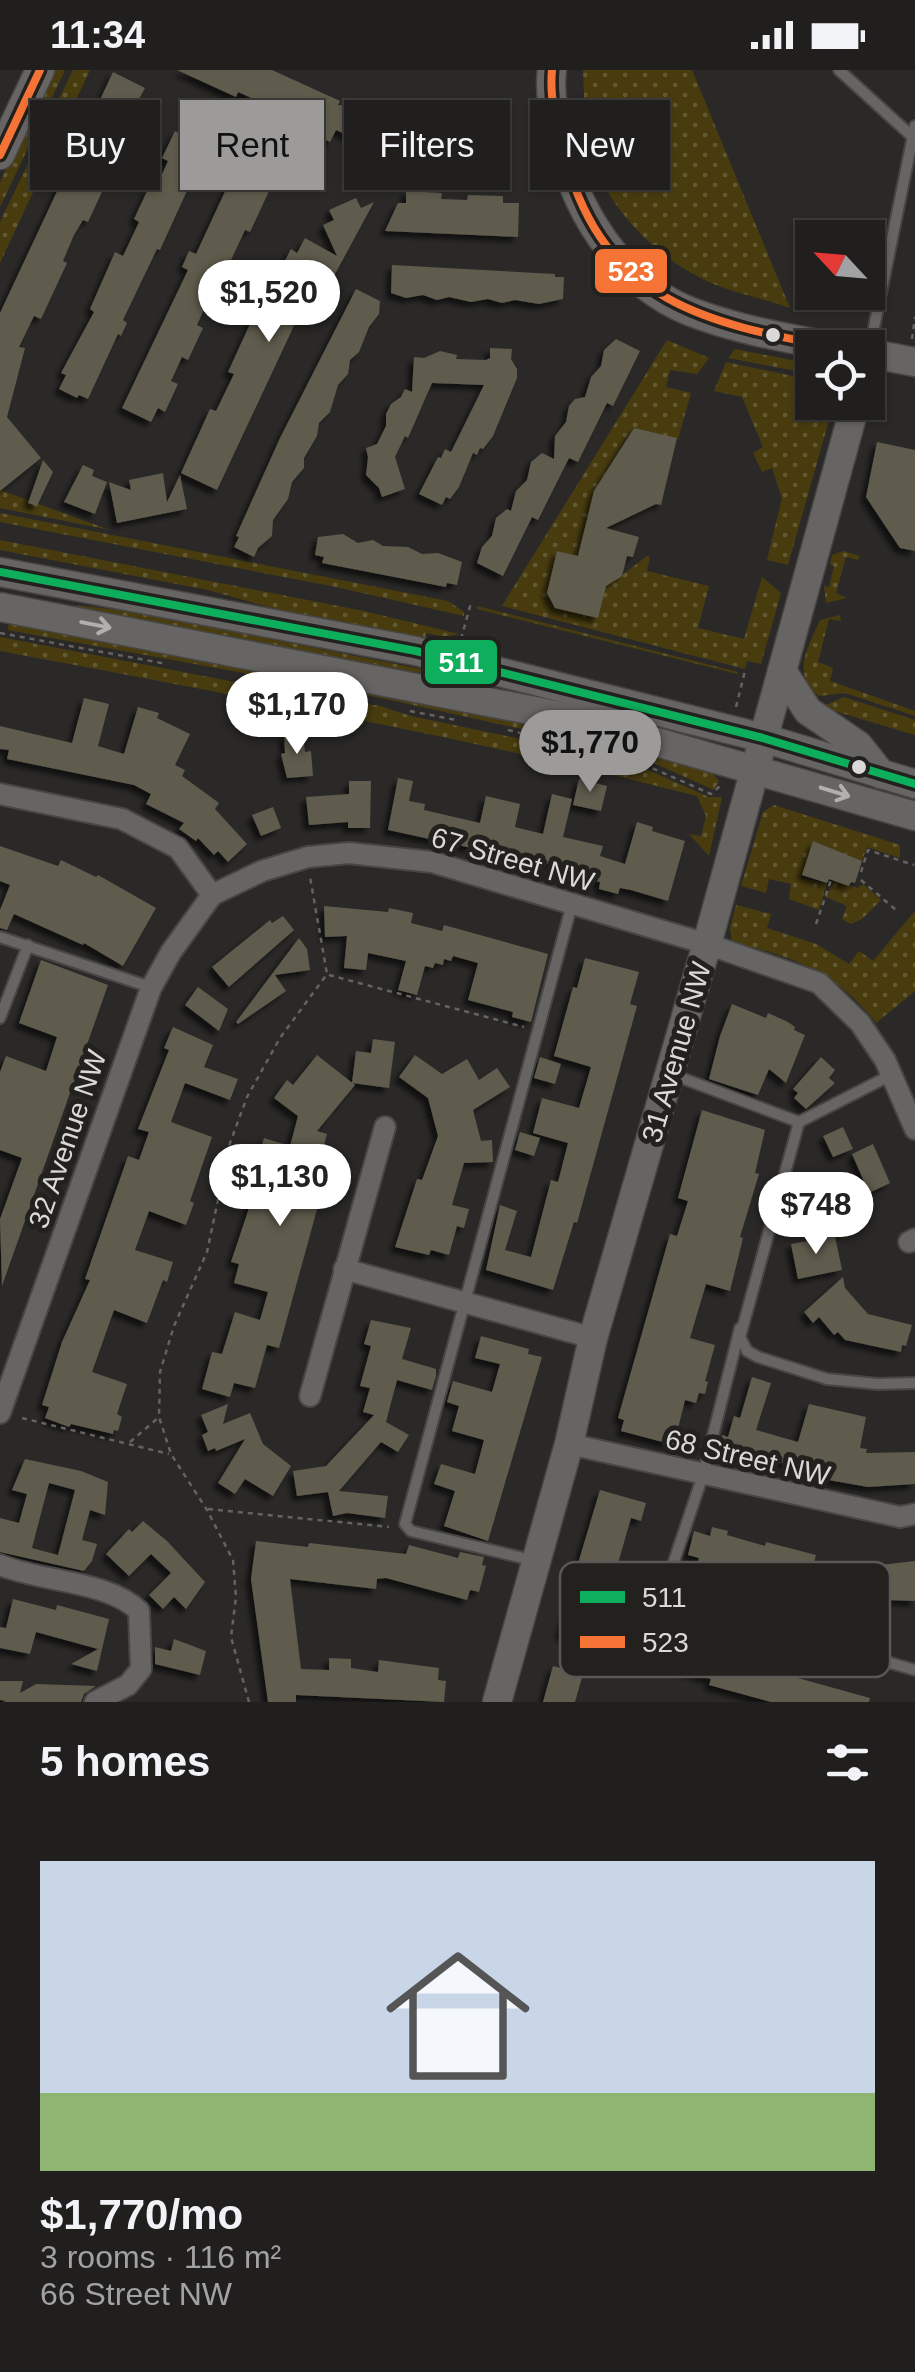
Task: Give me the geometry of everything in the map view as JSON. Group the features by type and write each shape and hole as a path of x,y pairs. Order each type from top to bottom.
{"main road":[{"path":"0,155 40,70"},
{"path":"552,70 549,88 570,179 595,228 632,274 685,310 760,334 795,340"},
{"path":"885,354 914,352"},
{"name":"31 Avenue NW","path":"497,1702 569,1444 594,1338 708,944 851,420"},
{"path":"0,572 416,652 764,738 915,784"},
{"path":"0,607 576,719 915,816"},
{"path":"782,671 808,712 858,746 881,774"}],"street":[{"path":"0,794 122,819 178,848 212,895"},
{"name":"67 Street NW","path":"212,895 262,871 308,858 349,853 432,862 708,944 819,983 860,1023 889,1068 915,1129"},
{"name":"32 Avenue NW","path":"6,1414 151,988 171,952 212,895"},
{"path":"310,1396 385,1127"},
{"path":"344,1269 594,1338"},
{"name":"68 Street NW","path":"569,1444 900,1517 915,1514"},
{"path":"0,1565 123,1596 140,1612 141,1669 128,1686 95,1702"}],"lane":[{"path":"839,70 914,134 873,330"},
{"path":"904,187 915,179"},
{"path":"537,1561 406,1528 572,904"},
{"path":"0,937 151,988"},
{"path":"0,1018 28,946"},
{"path":"674,1562 703,1475 799,1122 889,1068"},
{"path":"670,1074 799,1122"},
{"path":"740,1328 748,1351 758,1358 827,1380 915,1383"},
{"path":"890,1663 915,1670"}],"path":[{"path":"914,352 915,317"},
{"path":"462,639 471,603"},
{"path":"469,612 476,614"},
{"path":"0,633 182,667"},
{"path":"735,714 745,671"},
{"path":"736,678 743,680"},
{"path":"411,712 461,721"},
{"path":"495,727 634,760 712,794 722,780"},
{"path":"860,872 868,850 914,865"},
{"path":"249,1702 231,1637 235,1568 207,1510 170,1454 159,1417 160,1372 164,1353 207,1252 236,1124 266,1059 328,974 309,873"},
{"path":"816,924 830,880"},
{"path":"861,880 896,910"},
{"path":"328,974 539,1032"},
{"path":"6,1414 170,1454"},
{"path":"128,1444 159,1417"},
{"path":"207,1510 211,1507 406,1528"}],"shaded area":[{"path":"53,70 65,70 51,100 39,100"},
{"path":"73,70 90,70 76,100 59,100"},
{"path":"583,70 692,70 790,308 729,290 678,265 631,224 607,190 670,190 670,100 585,100"},
{"path":"30,119 30,144 0,207 0,182"},
{"path":"30,160 30,190 34,190 0,263 0,222"},
{"path":"667,340 709,358 697,374 670,370 666,387 691,393 678,439 633,428 594,491 578,556 557,551 547,593 555,608 621,576 647,556 647,571 709,586 698,628 744,639 762,577 781,593 761,664 747,661 745,669 502,606"},
{"path":"735,349 795,361 795,371 728,358"},
{"path":"726,362 795,376 795,420 829,420 788,565 767,560 782,498 772,468 762,472 753,453 763,447 742,397 714,391"},
{"path":"0,490 110,530 0,508"},
{"path":"0,513 448,601 464,616 336,587 0,522"},
{"path":"0,540 364,611 459,634 444,637 426,633 425,642 297,615 208,590 0,550"},
{"path":"843,551 860,556 858,560 846,557 836,593 847,598 826,603 824,586 829,587 834,566 830,564 832,555"},
{"path":"77,605 135,612 471,679 408,671"},
{"path":"477,606 738,672 477,609"},
{"path":"840,615 841,621 829,619 818,662 833,668 830,681 915,711 915,716 845,693 819,696 810,687 804,660 811,640 820,620"},
{"path":"9,622 361,688 536,726 710,770 719,781 714,790 640,757 540,733 381,698 8,630"},
{"path":"0,637 380,706 630,762 709,797 722,797 709,856 689,834 701,836 706,816 697,796 437,736 0,651"},
{"path":"844,697 915,720 915,735 821,707"},
{"path":"774,805 900,845 900,858 867,847 862,861 813,841 801,878 827,883 819,910 789,899 791,884 769,879 766,893 741,886 763,812"},
{"path":"834,881 858,888 863,884 881,900 851,924 842,919 847,906 826,897"},
{"path":"736,905 771,914 767,928 816,944 849,964 859,951 873,961 915,911 915,991 876,1023 845,991 812,969 732,942 730,928"}],"building":[{"path":"177,70 272,70 340,101 338,105 344,105 344,134 336,130 330,142 324,139 324,100 256,100 238,92 236,97"},
{"path":"113,72 145,88 139,100 100,100"},
{"path":"175,131 180,133 180,190 187,190 88,399 79,395 77,398 59,389 66,375 61,373 94,312 90,309 115,252 123,256 139,222 134,219 148,190 160,190 168,161 162,158"},
{"path":"58,190 103,190 88,222 83,220 74,235 63,261 67,263 41,319 34,316 19,347 25,348 7,417 41,458 0,491 0,313"},
{"path":"226,190 270,190 250,232 245,230 231,260 236,263 221,294 213,290 197,325 203,328 188,360 182,357 171,381 178,384 165,412 158,408 151,422 122,408 188,270 182,267 189,251 196,254"},
{"path":"406,191 442,193 441,199 503,196 503,203 519,203 518,237 385,231 398,203 406,203"},
{"path":"356,198 361,208 374,202 334,276 325,271 300,313 217,490 181,473 210,409 216,411 234,374 228,372 254,315 260,318 280,283 275,280 291,249 297,253 305,238 337,256 323,225 334,220 329,210"},
{"path":"392,265 555,274 564,277 563,299 539,304 488,299 471,302 449,297 437,300 423,295 406,298 391,293"},
{"path":"356,289 380,301 379,314 359,352 350,360 348,374 338,385 330,412 319,423 317,436 304,458 304,468 292,482 288,499 273,520 272,536 254,557 234,547 239,537 236,536 280,438"},
{"path":"616,339 640,351 613,406 607,403 578,462 569,458 538,520 532,517 503,576 477,563 482,547 492,536 496,518 507,509 511,511 516,491 527,480 531,462 542,453 554,459 555,436 566,422 569,406 575,399 585,397 591,377 601,366 604,350"},
{"path":"490,348 512,349 517,378 493,436 477,455 473,453 459,487 442,505 419,494 438,457 445,449 451,452 484,385 432,383 408,438 405,436 395,457 405,489 382,497 366,475 366,448 377,444 391,404 405,389 412,392 414,357 424,358 440,351 457,355 456,359 486,360 490,358"},
{"path":"634,428 677,438 661,505 606,528 639,537 633,557 627,556 622,576 606,586 598,618 555,608 547,593 557,551 578,556 594,491"},
{"path":"877,442 915,450 915,551 900,548 866,497"},
{"path":"43,460 53,472 37,506 28,503"},
{"path":"83,465 94,470 92,476 107,482 95,514 64,502"},
{"path":"163,473 167,502 180,475 187,509 117,523 109,482 131,490 129,480"},
{"path":"343,534 358,543 373,540 383,546 408,547 422,554 438,553 462,562 457,585 447,583 446,587 322,563 324,557 315,555 318,537"},
{"path":"84,698 109,704 98,746 124,754 138,707 159,713 157,718 190,734 175,765 185,770 182,776 219,803 215,809 247,844 228,862 218,851 214,855 198,838 196,841 179,829 184,823 146,804 151,794 134,785 7,759 9,750 0,749 0,726 72,743"},
{"path":"303,733 305,752 311,751 313,776 287,778 281,754 285,753 284,735"},
{"path":"398,778 413,781 409,801 425,804 424,810 480,823 486,796 520,804 515,827 543,834 552,794 572,799 563,837 603,846 600,856 625,864 637,822 685,841 668,901 620,888 618,894 599,889 600,882 575,876 577,871 536,861 535,865 510,859 509,863 488,858 490,852 388,830"},
{"path":"579,779 607,786 601,811 573,805"},
{"path":"349,781 371,781 370,828 348,828 348,822 309,825 306,797 349,794"},
{"path":"273,807 281,828 261,836 252,815"},
{"path":"813,841 862,861 855,883 849,886 829,879 827,883 802,875"},
{"path":"0,846 58,866 61,860 98,875 156,908 123,966 84,943 14,914 7,930 0,928 0,910 10,885 0,881"},
{"path":"324,906 388,912 389,908 413,913 411,923 442,931 444,925 548,954 531,1022 512,1017 513,1012 468,1000 478,963 453,956 451,961 444,959 443,965 425,966 417,995 398,990 406,961 368,953 366,970 344,968 347,936 325,937"},
{"path":"283,916 294,930 229,987 212,967 270,920 272,923"},
{"path":"299,938 307,949 310,970 275,975 286,991 238,1024 236,1022"},
{"path":"585,958 639,972 630,1004 637,1006 577,1223 574,1222 553,1290 486,1270 500,1205 517,1211 505,1250 531,1257 551,1180 558,1182 568,1143 533,1133 542,1098 579,1108 591,1067 554,1056"},
{"path":"41,960 108,985 2,1286 0,1219 22,1158 0,1150 0,1072 6,1056 46,1071 57,1037 19,1023"},
{"path":"198,987 228,1009 219,1031 185,1005"},
{"path":"732,1004 766,1018 768,1013 805,1035 786,1083 769,1069 758,1095 709,1079"},
{"path":"173,1027 213,1045 204,1067 238,1079 230,1100 185,1083 171,1122 212,1137 186,1225 149,1211 135,1250 173,1262 147,1323 114,1310 92,1372 127,1384 117,1414 122,1417 118,1431 113,1434 71,1424 69,1427 45,1418 49,1407 42,1405 62,1342 90,1280 85,1279 128,1156 139,1160 149,1132 138,1129 169,1050 164,1048"},
{"path":"373,1039 395,1042 389,1088 352,1083 356,1051 371,1053"},
{"path":"317,1055 355,1085 317,1131 327,1134 320,1159 330,1162 279,1348 267,1345 255,1388 234,1383 230,1397 202,1389 212,1352 222,1354 235,1312 260,1320 268,1292 234,1283 239,1264 231,1262 252,1199 285,1210 296,1170 258,1159 264,1138 290,1146 298,1116 274,1098 287,1080 293,1085"},
{"path":"415,1055 442,1074 467,1059 479,1080 497,1068 510,1087 473,1110 481,1141 492,1140 493,1162 464,1163 452,1205 469,1209 464,1228 457,1226 449,1255 395,1247 417,1179 422,1180 438,1136 428,1098 399,1077"},
{"path":"540,1057 561,1064 555,1084 534,1078"},
{"path":"821,1057 835,1070 829,1078 835,1083 806,1109 794,1098 798,1093 793,1089"},
{"path":"702,1110 765,1130 755,1173 759,1174 740,1237 743,1238 730,1291 706,1284 690,1338 715,1345 705,1394 699,1393 696,1403 685,1400 674,1445 621,1431 624,1420 618,1418 670,1234 677,1236 688,1201 678,1198"},
{"path":"843,1127 853,1149 833,1157 823,1136"},
{"path":"520,1132 540,1138 534,1156 515,1150"},
{"path":"873,1144 890,1183 869,1193 852,1154"},
{"path":"821,1175 843,1187 835,1201 854,1211 841,1234 800,1212"},
{"path":"835,1236 842,1270 798,1279 791,1244"},
{"path":"843,1277 845,1288 868,1314 912,1325 901,1352 845,1340 838,1332 834,1335 819,1317 813,1323 804,1312"},
{"path":"371,1320 411,1328 402,1359 436,1369 436,1376 432,1390 397,1380 386,1422 409,1435 398,1452 381,1442 339,1491 388,1496 385,1518 347,1513 333,1516 328,1492 297,1496 293,1471 326,1466 374,1415 363,1412 370,1388 360,1386 371,1346 364,1344"},
{"path":"481,1336 529,1349 528,1354 542,1357 488,1541 444,1526 455,1491 434,1484 441,1464 475,1474 484,1440 452,1431 459,1406 447,1402 453,1381 492,1392 500,1364 475,1358"},
{"path":"752,1377 771,1383 756,1430 798,1442 809,1404 866,1417 860,1448 867,1449 866,1453 915,1452 915,1484 868,1487 794,1472 795,1467 750,1454 748,1459 718,1450 722,1435 728,1437 734,1416 740,1418"},
{"path":"228,1404 223,1424 250,1413 263,1444 291,1466 273,1496 245,1479 235,1494 218,1483 245,1439 208,1451 202,1435 208,1432 201,1415"},
{"path":"25,1459 81,1471 108,1482 105,1515 90,1510 82,1540 97,1544 84,1571 0,1552 0,1518 19,1523 27,1494 12,1490","holes":["49,1483 75,1490 58,1555 32,1548"]},
{"path":"600,1490 646,1503 641,1521 631,1518 618,1562 578,1562"},
{"path":"143,1521 205,1582 186,1609 174,1597 163,1609 149,1595 171,1573 151,1554 129,1576 106,1554 129,1529 132,1532"},
{"path":"712,1527 765,1546 766,1542 816,1555 814,1562 698,1562 699,1558 688,1555 694,1531 710,1536"},
{"path":"256,1541 406,1554 409,1545 458,1558 460,1552 484,1557 482,1565 486,1566 479,1592 470,1590 467,1600 386,1578 377,1579 376,1589 290,1579 301,1669 329,1670 329,1658 351,1659 351,1668 378,1672 379,1660 439,1668 438,1680 446,1681 444,1702 296,1695 296,1702 268,1702 251,1579"},
{"path":"915,1561 915,1601 890,1600 890,1564"},
{"path":"13,1599 56,1610 57,1605 109,1619 97,1671 71,1664 98,1649 36,1632 30,1654 0,1648 0,1627 6,1628"},
{"path":"174,1639 206,1651 200,1675 155,1664 155,1647 171,1651"},
{"path":"553,1666 560,1668 560,1677 582,1677 575,1702 543,1702"},
{"path":"704,1677 794,1677 870,1698 869,1702 771,1702 709,1685 711,1679"},
{"path":"0,1681 23,1681 20,1693 36,1684 96,1686 84,1694 81,1702 3,1702 6,1701 0,1700"}],"transit line":[{"name":"523","path":"0,155 40,70"},
{"name":"523","path":"552,70 557,127 566,160 584,208 607,247 635,276 668,299 745,328 795,340"},
{"name":"511","path":"0,572 416,651 763,738 915,784"}]}
